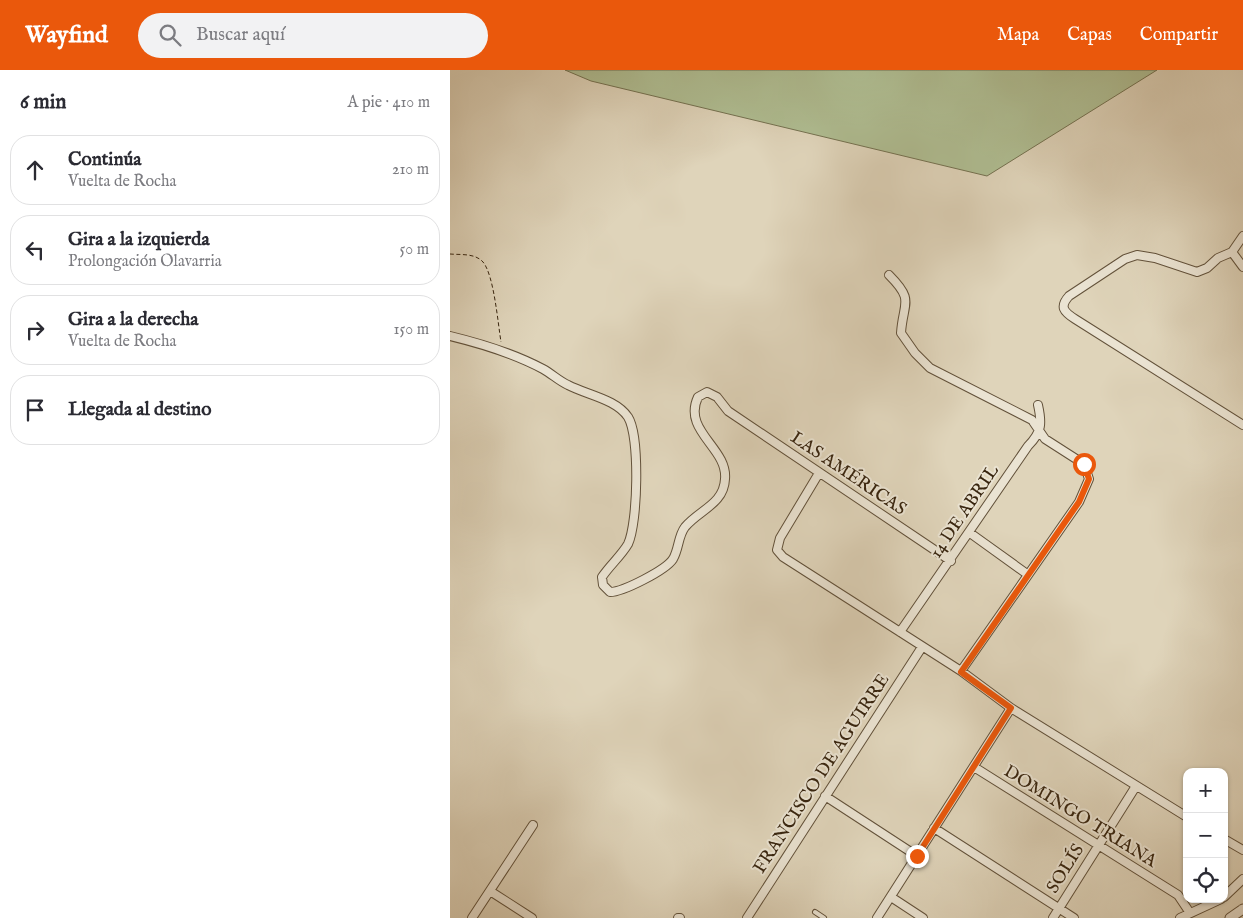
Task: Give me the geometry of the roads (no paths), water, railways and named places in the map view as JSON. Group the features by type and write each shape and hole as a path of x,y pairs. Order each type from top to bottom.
{"street":[{"path":"1243,236 1232,252 1218,258 1207,268 1197,272 1155,258 1137,256 1125,259 1069,296 1063,308 1066,313 1075,319 1243,425"},
{"path":"1232,252 1243,267"},
{"path":"889,275 904,293 907,302 902,333 920,360 930,368 1032,420 1046,439 1084,464 1089,479 1087,487 1069,518 1027,574 999,619 961,672"},
{"name":"LAS AMÉRICAS","path":"450,336 502,350 545,370 567,385 613,404 627,416 634,433 636,512 629,542 602,577 603,586 610,592 623,590 666,566 674,557 684,528 720,496 724,486 725,469 719,456 700,432 696,402 701,394 711,392 728,411 951,560"},
{"path":"1038,405 1042,421 1040,431"},
{"name":"14 DE ABRIL","path":"900,632 1040,431"},
{"path":"819,473 780,538 777,550 783,557 961,672 1011,708 1183,814"},
{"path":"970,533 1027,574"},
{"name":"FRANCISCO DE AGUIRRE","path":"747,918 922,647"},
{"path":"877,918 1011,708"},
{"name":"DOMINGO TRIANA","path":"974,767 1098,847 1178,895 1190,913"},
{"name":"SOLÍS","path":"1053,918 1136,786"},
{"path":"825,796 917,856"},
{"path":"472,918 532,825"},
{"path":"934,828 1074,918"},
{"path":"1228,841 1243,850"},
{"path":"1228,893 1243,879"},
{"path":"490,891 532,918"},
{"path":"890,896 923,918"},
{"path":"1180,918 1212,903"},
{"path":"1230,918 1243,909"}],"lane":[{"path":"814,912 824,918"}]}
